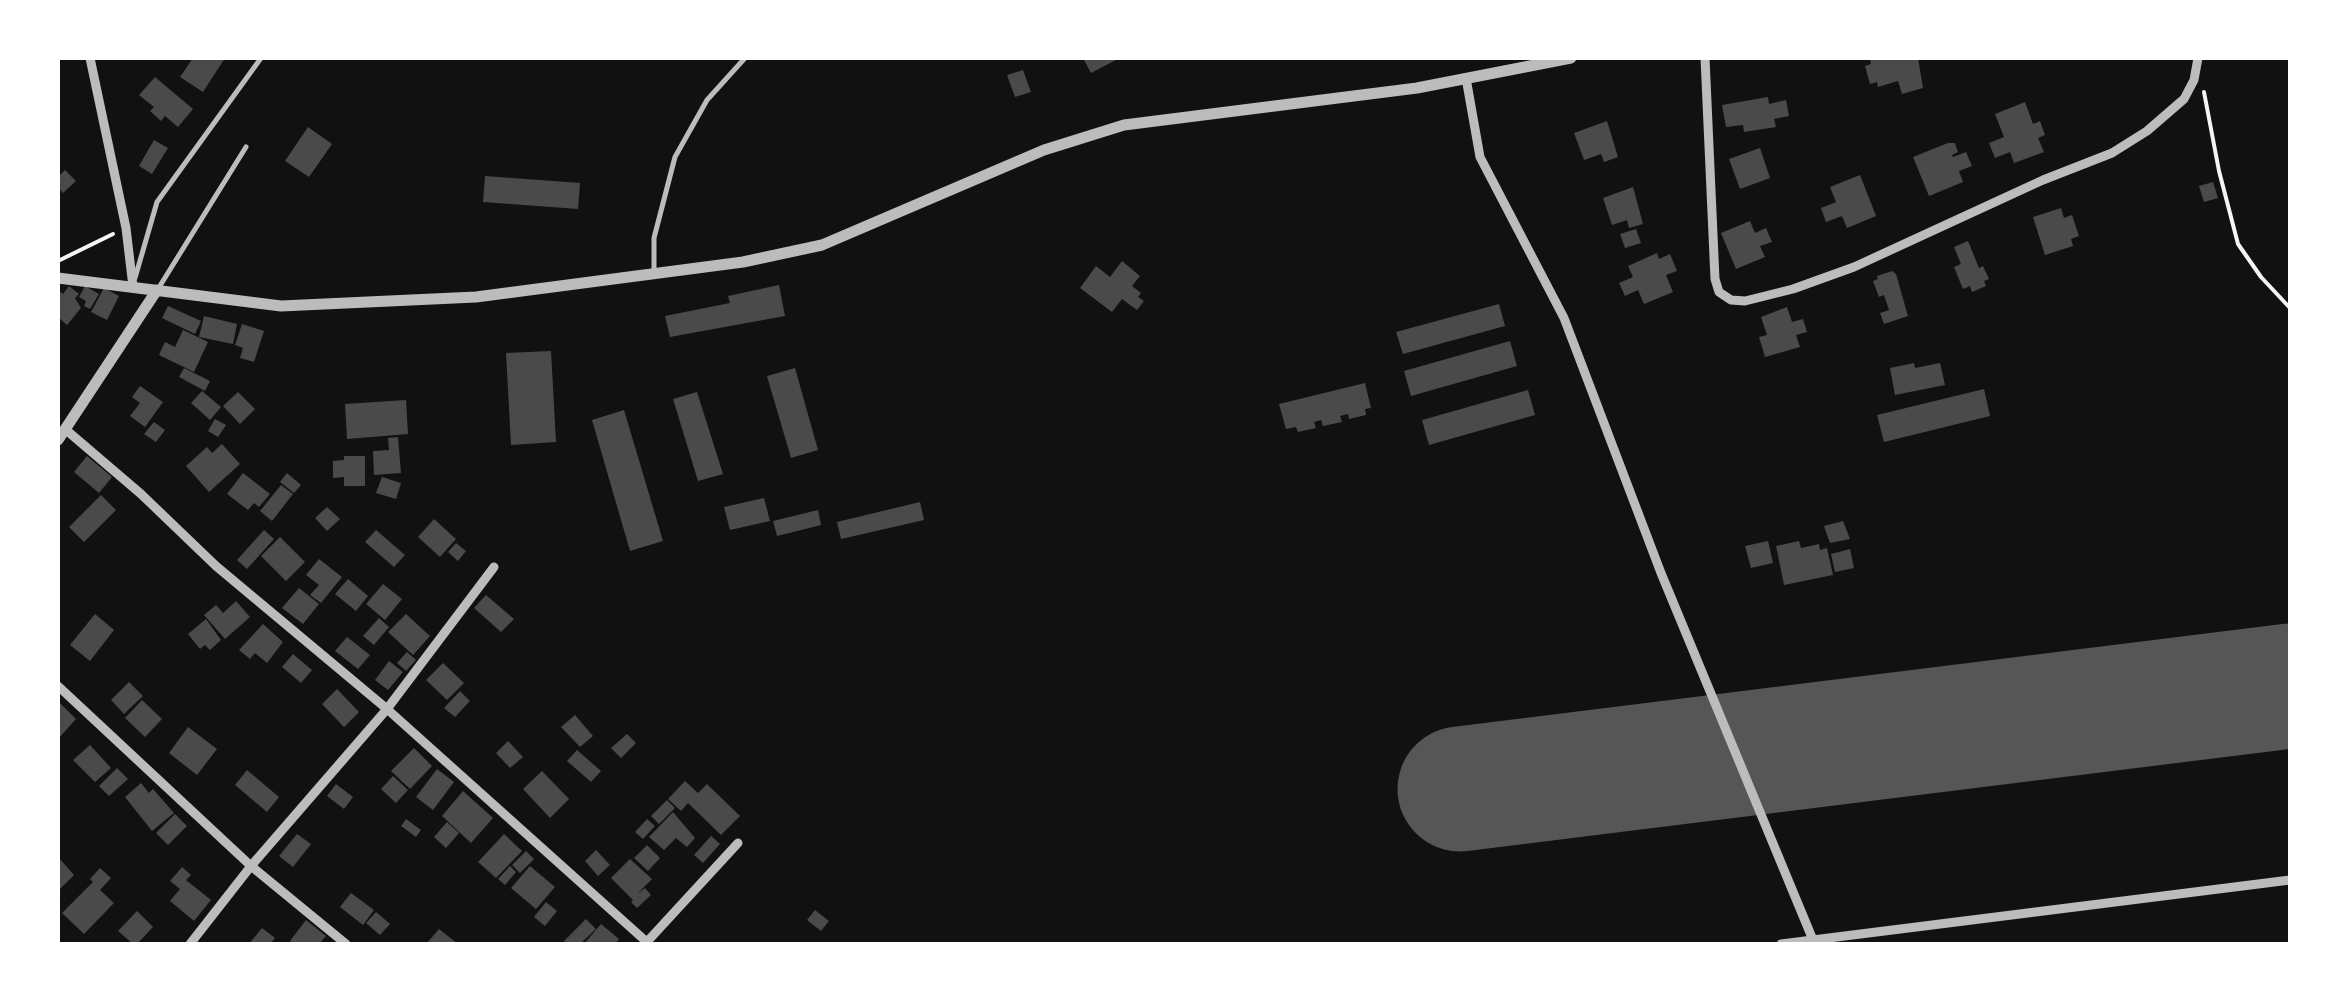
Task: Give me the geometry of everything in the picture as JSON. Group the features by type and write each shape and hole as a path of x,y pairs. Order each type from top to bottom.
{"street":[{"path":"90,58 126,228 133,287"},
{"path":"58,278 282,306 476,297 744,262 822,245 1044,150 1124,125 1417,88 1570,58"},
{"path":"1705,58 1714,279 1719,292 1731,300 1745,301 1854,268 2043,180 2112,153 2147,131 2184,99 2194,80 2198,58"},
{"path":"1466,78 1480,158 1564,318 1661,573 1814,940"},
{"path":"58,440 157,290"},
{"path":"65,429 216,566 386,709 647,944 738,843"},
{"path":"190,944 251,866 386,709 494,567"},
{"path":"58,686 251,866 346,944"},
{"path":"1781,944 2290,880"}],"lane":[{"path":"133,287 158,202 261,58"},
{"path":"654,274 654,238 675,157 707,100 746,58"},
{"path":"157,290 246,146"}],"path":[{"path":"2201,76 2238,244 2290,308"},
{"path":"58,261 126,228"}],"building":[{"path":"193,58 225,58 203,92 180,77"},
{"path":"1083,58 1115,58 1116,60 1091,73"},
{"path":"1870,58 1918,58 1923,88 1902,94 1898,81 1878,87 1877,82 1870,84 1865,66 1871,64"},
{"path":"1023,70 1031,92 1015,97 1007,75"},
{"path":"155,77 193,109 178,127 165,116 161,121 150,111 154,107 139,95"},
{"path":"1768,97 1769,104 1786,100 1789,116 1774,119 1776,127 1744,132 1743,125 1726,127 1722,105"},
{"path":"2025,102 2033,124 2040,121 2045,135 2038,138 2044,152 2014,163 2010,152 1995,158 1989,143 2004,137 1995,114"},
{"path":"1607,121 1618,157 1604,162 1601,154 1584,160 1574,133"},
{"path":"308,127 332,144 309,177 285,161"},
{"path":"154,140 168,148 152,174 139,166"},
{"path":"1955,143 1958,152 1953,157 1966,152 1972,166 1959,171 1963,182 1929,196 1913,157"},
{"path":"1760,148 1770,178 1740,189 1729,159"},
{"path":"65,170 76,181 63,193 58,177"},
{"path":"1860,175 1876,216 1847,228 1842,216 1826,222 1821,208 1836,202 1830,187"},
{"path":"485,176 580,183 578,209 483,202"},
{"path":"2213,182 2218,198 2204,202 2199,186"},
{"path":"1633,187 1643,224 1629,228 1627,220 1612,225 1603,198"},
{"path":"2061,208 2064,218 2072,215 2079,236 2071,239 2073,246 2045,255 2033,217"},
{"path":"1750,221 1755,233 1766,228 1772,242 1760,246 1765,257 1736,269 1721,233"},
{"path":"1636,229 1641,243 1625,248 1620,234"},
{"path":"1968,241 1979,268 1983,266 1989,279 1984,281 1986,286 1972,292 1970,286 1963,289 1954,267 1961,264 1954,247"},
{"path":"1657,253 1659,259 1670,254 1677,271 1666,275 1673,292 1644,304 1638,290 1625,296 1619,283 1633,277 1628,266"},
{"path":"1122,261 1140,276 1132,286 1144,301 1137,310 1122,299 1112,312 1080,288 1096,266 1110,277"},
{"path":"1892,271 1908,316 1884,324 1880,313 1889,310 1873,281"},
{"path":"779,285 785,316 670,337 665,316 730,303 728,296"},
{"path":"69,286 79,294 75,298 81,308 67,325 58,317 58,290 63,294"},
{"path":"85,286 99,294 90,309 79,297"},
{"path":"104,288 119,296 107,320 91,312"},
{"path":"1499,304 1505,326 1403,354 1396,332"},
{"path":"168,306 201,321 195,334 162,318"},
{"path":"1787,307 1792,322 1803,319 1807,332 1796,335 1800,347 1765,357 1759,337 1767,335 1761,317"},
{"path":"204,316 237,324 233,344 199,337"},
{"path":"242,324 264,331 254,362 240,358 243,348 235,345"},
{"path":"183,330 208,342 194,372 159,355 165,342 175,347"},
{"path":"1510,341 1517,366 1411,396 1404,371"},
{"path":"551,351 556,442 511,445 506,353"},
{"path":"1914,363 1915,368 1940,363 1945,385 1895,395 1890,368"},
{"path":"184,368 210,381 205,391 179,377"},
{"path":"795,368 818,450 791,458 767,376"},
{"path":"1365,383 1371,408 1365,409 1366,415 1349,419 1348,414 1340,416 1342,422 1323,426 1321,420 1314,422 1316,428 1298,432 1296,427 1286,429 1279,404"},
{"path":"140,386 163,402 145,427 130,416 140,403 132,397"},
{"path":"1984,389 1990,416 1884,442 1877,415"},
{"path":"1528,390 1535,415 1429,445 1422,420"},
{"path":"202,391 221,407 210,420 191,403"},
{"path":"238,392 255,409 240,424 223,406"},
{"path":"697,392 723,474 698,481 673,399"},
{"path":"406,400 408,434 347,439 345,404"},
{"path":"624,410 663,541 630,551 592,420"},
{"path":"215,419 226,425 218,437 208,431"},
{"path":"154,422 165,430 156,442 144,434"},
{"path":"398,437 401,473 374,475 373,451 389,450 388,438"},
{"path":"222,444 240,464 209,492 186,466 207,447 212,453"},
{"path":"87,456 112,477 99,493 74,472"},
{"path":"344,456 365,456 365,486 344,486 344,477 333,478 333,461 344,460"},
{"path":"243,473 270,494 259,507 254,503 248,510 227,494"},
{"path":"287,473 301,485 294,493 280,482"},
{"path":"382,477 401,483 396,499 376,493"},
{"path":"281,485 293,494 272,521 260,511"},
{"path":"101,495 116,510 84,542 69,527"},
{"path":"764,498 770,521 730,530 724,507"},
{"path":"920,502 924,520 841,539 837,522"},
{"path":"327,507 340,519 327,531 315,518"},
{"path":"818,510 821,525 777,536 773,521"},
{"path":"434,519 456,539 440,557 418,537"},
{"path":"1843,521 1850,539 1830,543 1824,526"},
{"path":"264,530 274,539 247,569 237,560"},
{"path":"376,530 405,555 394,567 365,542"},
{"path":"280,537 305,562 286,581 261,556"},
{"path":"1768,541 1773,563 1751,568 1745,546"},
{"path":"1799,541 1801,548 1819,544 1820,550 1827,548 1833,575 1784,585 1776,546"},
{"path":"456,543 466,551 458,561 448,552"},
{"path":"1850,549 1854,568 1835,572 1831,554"},
{"path":"319,559 342,577 321,603 310,595 319,585 306,575"},
{"path":"348,579 368,596 356,611 335,594"},
{"path":"383,584 402,599 385,620 366,604"},
{"path":"299,588 319,604 303,624 282,608"},
{"path":"486,595 514,619 501,632 474,608"},
{"path":"236,601 250,617 225,639 204,615 216,605 223,613"},
{"path":"95,614 114,630 90,661 70,645"},
{"path":"406,614 430,636 413,655 388,632"},
{"path":"379,618 389,627 374,645 363,636"},
{"path":"206,619 221,640 210,650 205,645 200,649 188,634"},
{"path":"263,624 283,642 267,663 255,653 250,659 239,650"},
{"path":"347,637 370,655 358,669 335,651"},
{"path":"407,652 416,660 406,671 397,663"},
{"path":"293,654 312,670 301,683 282,667"},
{"path":"389,661 403,672 388,690 375,680"},
{"path":"443,663 464,683 447,700 426,680"},
{"path":"129,682 143,696 124,714 111,700"},
{"path":"337,689 359,712 344,727 322,704"},
{"path":"460,691 470,701 455,717 444,708"},
{"path":"142,700 162,719 145,737 125,718"},
{"path":"58,701 76,719 58,739"},
{"path":"575,715 593,736 580,747 561,727"},
{"path":"188,727 217,749 197,775 169,753"},
{"path":"627,734 636,743 621,758 611,748"},
{"path":"508,741 523,757 510,768 496,753"},
{"path":"90,745 111,768 95,782 73,760"},
{"path":"414,748 432,766 410,789 391,771"},
{"path":"577,750 601,771 591,782 567,761"},
{"path":"117,768 128,779 109,796 99,786"},
{"path":"437,769 454,782 433,810 416,797"},
{"path":"247,770 279,797 267,812 235,785"},
{"path":"542,771 569,799 550,818 523,789"},
{"path":"393,776 408,790 396,803 381,789"},
{"path":"685,781 698,793 707,784 740,816 721,835 688,803 681,811 668,799"},
{"path":"141,783 149,793 153,789 174,813 152,831 125,797"},
{"path":"336,784 353,797 344,809 327,796"},
{"path":"463,791 493,818 471,843 442,816"},
{"path":"667,800 675,808 659,824 651,816"},
{"path":"673,812 695,838 687,847 676,838 664,850 649,837"},
{"path":"175,814 187,826 168,845 156,833"},
{"path":"406,819 421,830 416,837 401,826"},
{"path":"647,819 655,826 643,839 635,832"},
{"path":"447,822 459,833 446,848 434,837"},
{"path":"297,834 311,844 293,867 279,856"},
{"path":"504,834 522,851 496,878 478,862"},
{"path":"711,836 720,844 703,863 694,855"},
{"path":"647,845 660,858 648,871 634,858"},
{"path":"596,850 610,865 598,876 585,861"},
{"path":"526,851 534,859 520,873 512,865"},
{"path":"58,857 74,875 58,891"},
{"path":"630,859 652,879 637,894 645,888 651,895 637,908 611,878"},
{"path":"510,866 516,872 505,885 498,879"},
{"path":"530,866 555,887 536,909 511,888"},
{"path":"182,867 191,875 186,880 211,900 194,921 170,901 180,889 170,881"},
{"path":"100,868 111,878 100,890 114,903 84,934 62,913 93,882 90,879"},
{"path":"351,893 374,910 363,925 340,907"},
{"path":"546,902 557,911 545,926 534,917"},
{"path":"815,910 829,921 821,931 807,920"},
{"path":"137,911 153,927 133,944 118,931"},
{"path":"376,912 390,924 380,935 366,923"},
{"path":"586,919 596,929 580,944 564,941"},
{"path":"306,920 326,936 319,944 290,941"},
{"path":"601,924 619,939 615,944 584,944"},
{"path":"262,928 275,938 270,944 249,944"},
{"path":"439,929 458,944 426,944"}],"runway":[{"path":"1460,789 2290,686"}]}
